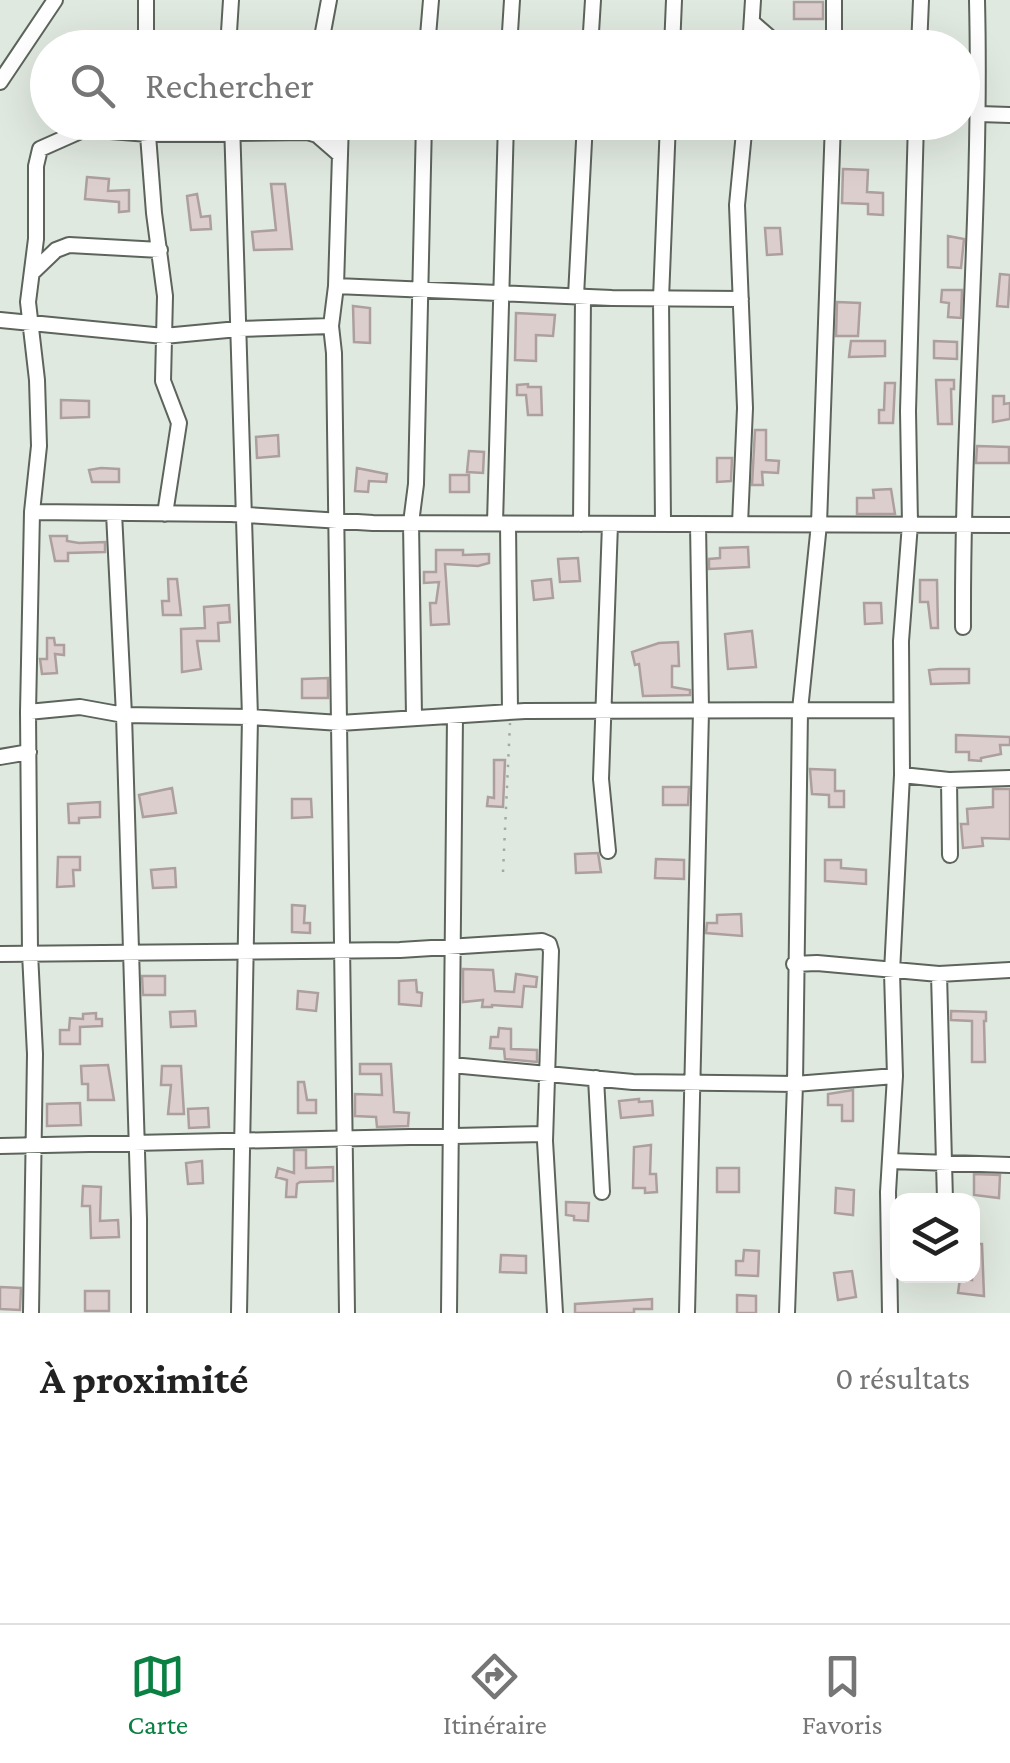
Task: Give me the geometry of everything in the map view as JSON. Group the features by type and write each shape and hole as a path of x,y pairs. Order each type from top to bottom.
{"street":[{"path":"35,30 55,0"},
{"path":"146,0 146,30"},
{"path":"229,30 230,0"},
{"path":"323,30 328,0"},
{"path":"428,30 431,0"},
{"path":"510,30 512,0"},
{"path":"592,30 594,0"},
{"path":"673,30 674,0"},
{"path":"751,30 753,0"},
{"path":"834,0 834,30"},
{"path":"920,30 922,0"},
{"path":"977,0 978,30"},
{"path":"752,22 761,30"},
{"path":"0,82 30,37"},
{"path":"980,114 1010,115"},
{"path":"32,1313 35,1054 28,712 32,512 38,446 29,277 36,240 36,166 40,149 56,140"},
{"path":"149,140 160,250 164,381 179,423 165,514"},
{"path":"232,140 250,717 239,1313"},
{"path":"323,140 340,154"},
{"path":"340,140 336,286 331,326 347,1313"},
{"path":"414,717 411,523 416,484 424,140"},
{"path":"505,140 499,292 502,523 510,712"},
{"path":"581,524 580,296 585,140"},
{"path":"663,524 662,299 667,140"},
{"path":"740,524 744,408 738,205 743,140"},
{"path":"787,1313 795,1084 800,710 819,524 832,140"},
{"path":"890,1313 890,1161 895,1076 892,972 902,775 901,641 910,524 908,412 916,140"},
{"path":"963,626 962,524 978,140"},
{"path":"29,277 40,262 69,245 160,250"},
{"path":"336,286 662,299 741,298"},
{"path":"0,320 164,336 331,326"},
{"path":"32,512 246,515 411,523 1010,525"},
{"path":"114,513 124,715 139,1313"},
{"path":"608,850 602,780 610,524"},
{"path":"687,1313 702,711 698,524"},
{"path":"28,712 80,706 124,715 340,723 510,712 900,710"},
{"path":"449,1313 455,716"},
{"path":"0,756 29,752"},
{"path":"902,775 949,780 1010,778"},
{"path":"949,780 950,855"},
{"path":"0,954 342,951 542,940 551,951 545,1134 555,1313"},
{"path":"794,964 838,964 939,974 1010,970"},
{"path":"939,974 945,1193"},
{"path":"452,1065 633,1082 795,1084 895,1076"},
{"path":"596,1078 602,1192"},
{"path":"0,1146 545,1134"},
{"path":"890,1161 1010,1165"}],"path":[{"path":"503,872 510,712"}],"building":[{"path":"794,2 823,2 823,19 794,19"},
{"path":"843,169 868,170 867,192 883,193 883,215 868,214 868,204 842,203"},
{"path":"87,177 109,179 108,191 129,190 129,211 119,212 119,202 85,199"},
{"path":"271,184 285,184 292,249 254,250 252,232 276,230"},
{"path":"197,194 201,217 210,216 211,229 191,230 187,196"},
{"path":"765,228 780,228 782,254 767,255"},
{"path":"948,236 964,239 961,268 948,267"},
{"path":"1000,274 1010,275 1008,307 997,306"},
{"path":"942,290 962,290 961,318 948,317 949,303 941,302"},
{"path":"837,302 860,303 858,336 836,336"},
{"path":"353,306 370,308 370,343 354,342"},
{"path":"516,313 555,315 553,336 536,335 536,361 515,360"},
{"path":"851,341 885,341 885,356 849,357"},
{"path":"934,341 957,342 957,359 934,358"},
{"path":"936,380 954,380 952,424 938,424"},
{"path":"885,383 895,383 893,423 879,423 879,410 884,410"},
{"path":"517,385 541,387 542,415 528,415 526,395 517,395"},
{"path":"993,396 1004,396 1004,404 1010,403 1010,419 993,422"},
{"path":"61,400 89,401 89,417 61,418"},
{"path":"755,430 766,430 766,460 779,461 778,473 762,472 763,485 752,485"},
{"path":"278,435 279,456 257,458 256,437"},
{"path":"977,446 1009,447 1009,463 976,463"},
{"path":"469,451 484,452 483,473 467,472"},
{"path":"717,458 732,458 731,481 717,482"},
{"path":"357,468 387,474 386,482 369,481 368,492 355,491"},
{"path":"119,469 119,482 92,482 89,470"},
{"path":"450,475 469,475 469,492 450,492"},
{"path":"891,489 895,514 857,514 857,498 874,498 873,490"},
{"path":"50,536 67,536 67,541 79,543 105,542 105,552 68,553 68,561 55,561"},
{"path":"748,547 749,567 709,569 709,559 720,558 720,548"},
{"path":"436,550 489,554 489,563 445,564 449,624 431,625 430,603 436,603 439,582 424,583 424,572 436,572"},
{"path":"578,558 580,581 560,582 558,559"},
{"path":"168,579 177,579 181,615 163,615 162,601 169,601"},
{"path":"551,579 553,598 534,600 532,581"},
{"path":"920,580 937,580 938,628 931,628 928,602 920,602"},
{"path":"864,603 881,603 882,623 865,624"},
{"path":"229,605 230,622 218,623 219,641 197,641 201,669 182,672 181,629 205,628 204,607"},
{"path":"752,631 756,667 728,669 725,634"},
{"path":"47,638 54,638 55,645 64,645 64,655 55,654 57,673 42,674 40,659 47,659"},
{"path":"678,642 679,666 672,666 672,687 690,690 690,695 643,696 639,664 635,665 632,652 659,643"},
{"path":"969,669 969,683 931,684 929,670"},
{"path":"328,678 328,698 302,698 302,679"},
{"path":"956,735 1010,737 1010,745 1000,745 1001,754 981,761 969,760 969,752 956,752"},
{"path":"494,760 505,760 503,807 487,806 488,797 494,798"},
{"path":"810,769 835,770 835,791 844,791 844,807 829,807 829,795 812,794"},
{"path":"663,787 689,787 688,805 663,805"},
{"path":"172,788 176,813 143,817 139,795"},
{"path":"993,789 1010,789 1010,839 982,838 983,846 963,848 961,824 968,824 967,809 993,807"},
{"path":"292,799 311,799 312,817 292,818"},
{"path":"100,802 100,817 79,818 79,823 69,823 68,804"},
{"path":"598,853 601,872 576,873 575,854"},
{"path":"58,857 80,857 80,870 73,870 74,886 57,887"},
{"path":"656,859 684,860 684,879 655,878"},
{"path":"825,860 841,860 841,868 866,870 866,884 825,881"},
{"path":"175,868 176,887 153,888 151,870"},
{"path":"292,905 305,906 304,923 310,923 310,933 292,932"},
{"path":"741,914 742,936 706,933 707,923 717,923 717,915"},
{"path":"463,969 493,970 495,991 514,992 516,974 537,977 536,987 524,986 522,1007 482,1007 483,1000 463,1002"},
{"path":"142,976 165,976 165,995 143,995"},
{"path":"416,980 417,992 422,993 421,1006 399,1004 399,981"},
{"path":"298,991 318,993 316,1011 297,1009"},
{"path":"195,1011 196,1026 171,1027 170,1012"},
{"path":"951,1011 986,1012 985,1062 972,1062 972,1021 951,1020"},
{"path":"96,1013 102,1026 80,1027 80,1044 60,1044 60,1030 69,1030 70,1018 83,1019 83,1014"},
{"path":"499,1028 511,1029 511,1049 537,1050 537,1062 505,1059 504,1049 490,1048 491,1037 498,1037"},
{"path":"360,1064 391,1064 394,1112 409,1113 408,1126 377,1127 376,1117 355,1116 355,1094 382,1095 381,1074 360,1074"},
{"path":"108,1065 114,1100 88,1100 88,1084 82,1084 81,1066"},
{"path":"162,1066 181,1066 184,1114 168,1114 171,1085 161,1085"},
{"path":"298,1082 304,1082 307,1100 316,1100 316,1113 298,1113"},
{"path":"853,1090 853,1121 842,1121 842,1105 828,1105 828,1094"},
{"path":"619,1101 652,1101 653,1115 621,1118"},
{"path":"80,1103 81,1125 47,1126 47,1104"},
{"path":"208,1108 209,1127 189,1128 188,1109"},
{"path":"651,1145 650,1174 656,1174 657,1192 645,1193 645,1188 633,1188 634,1147"},
{"path":"294,1150 306,1150 306,1168 333,1167 333,1181 300,1182 296,1197 286,1197 287,1180 276,1177 278,1168 294,1173"},
{"path":"202,1161 203,1183 188,1184 186,1163"},
{"path":"717,1168 739,1168 739,1192 717,1192"},
{"path":"974,1174 1000,1175 999,1198 974,1193"},
{"path":"83,1186 101,1187 100,1221 118,1220 119,1237 91,1238 90,1206 82,1206"},
{"path":"836,1188 854,1190 853,1215 835,1213"},
{"path":"566,1202 589,1203 588,1221 566,1215"},
{"path":"982,1244 984,1296 958,1293 959,1283 980,1283"},
{"path":"744,1250 759,1251 758,1276 736,1275 736,1261 743,1261"},
{"path":"501,1255 526,1256 526,1273 500,1272"},
{"path":"852,1271 856,1297 838,1300 834,1273"},
{"path":"0,1287 21,1288 20,1310 0,1309"},
{"path":"85,1291 109,1291 109,1311 85,1311"},
{"path":"737,1295 756,1296 756,1313 737,1313"},
{"path":"652,1299 652,1309 634,1309 634,1313 575,1313 575,1304"}]}
